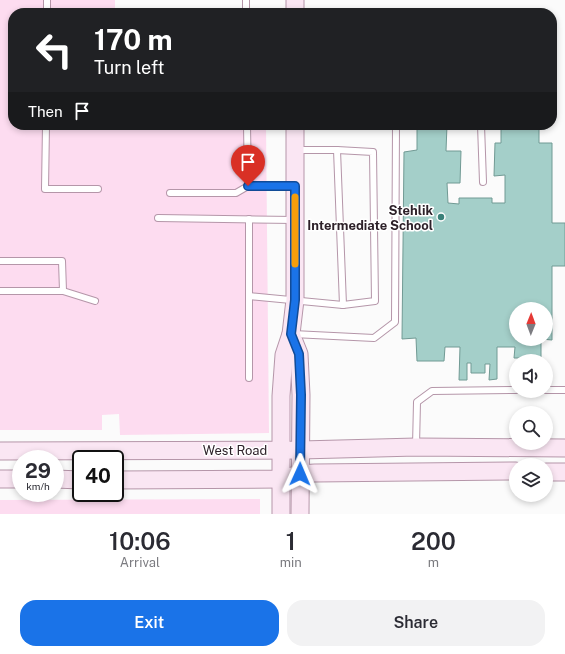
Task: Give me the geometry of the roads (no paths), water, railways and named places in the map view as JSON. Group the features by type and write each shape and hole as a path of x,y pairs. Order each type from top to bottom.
{"main road":[{"path":"281,514 281,396 284,355 291,334 295,300 295,130"},
{"path":"291,334 299,354 301,395 300,514"},
{"name":"West Road","path":"124,455 416,447 502,449 565,448"},
{"path":"124,480 281,478 300,474 509,471 502,449"},
{"name":"West Road","path":"0,451 72,454"},
{"path":"553,472 565,472"},
{"path":"0,479 12,479"}],"lane":[{"path":"46,130 45,189 98,189"},
{"path":"247,130 248,186"},
{"path":"291,334 374,338 395,322 396,130"},
{"path":"481,130 483,182"},
{"path":"249,296 343,305 375,301 373,152 296,150"},
{"path":"337,150 343,305"},
{"path":"170,193 236,193 248,186 295,186"},
{"path":"158,218 295,220"},
{"path":"249,219 249,378"},
{"path":"0,261 62,262 63,291"},
{"path":"0,291 63,291 95,301"},
{"path":"416,447 417,402 432,391 509,390"},
{"path":"553,390 565,390"}],"place":[{"name":"Stehlik Intermediate School","path":"441,217"}]}
